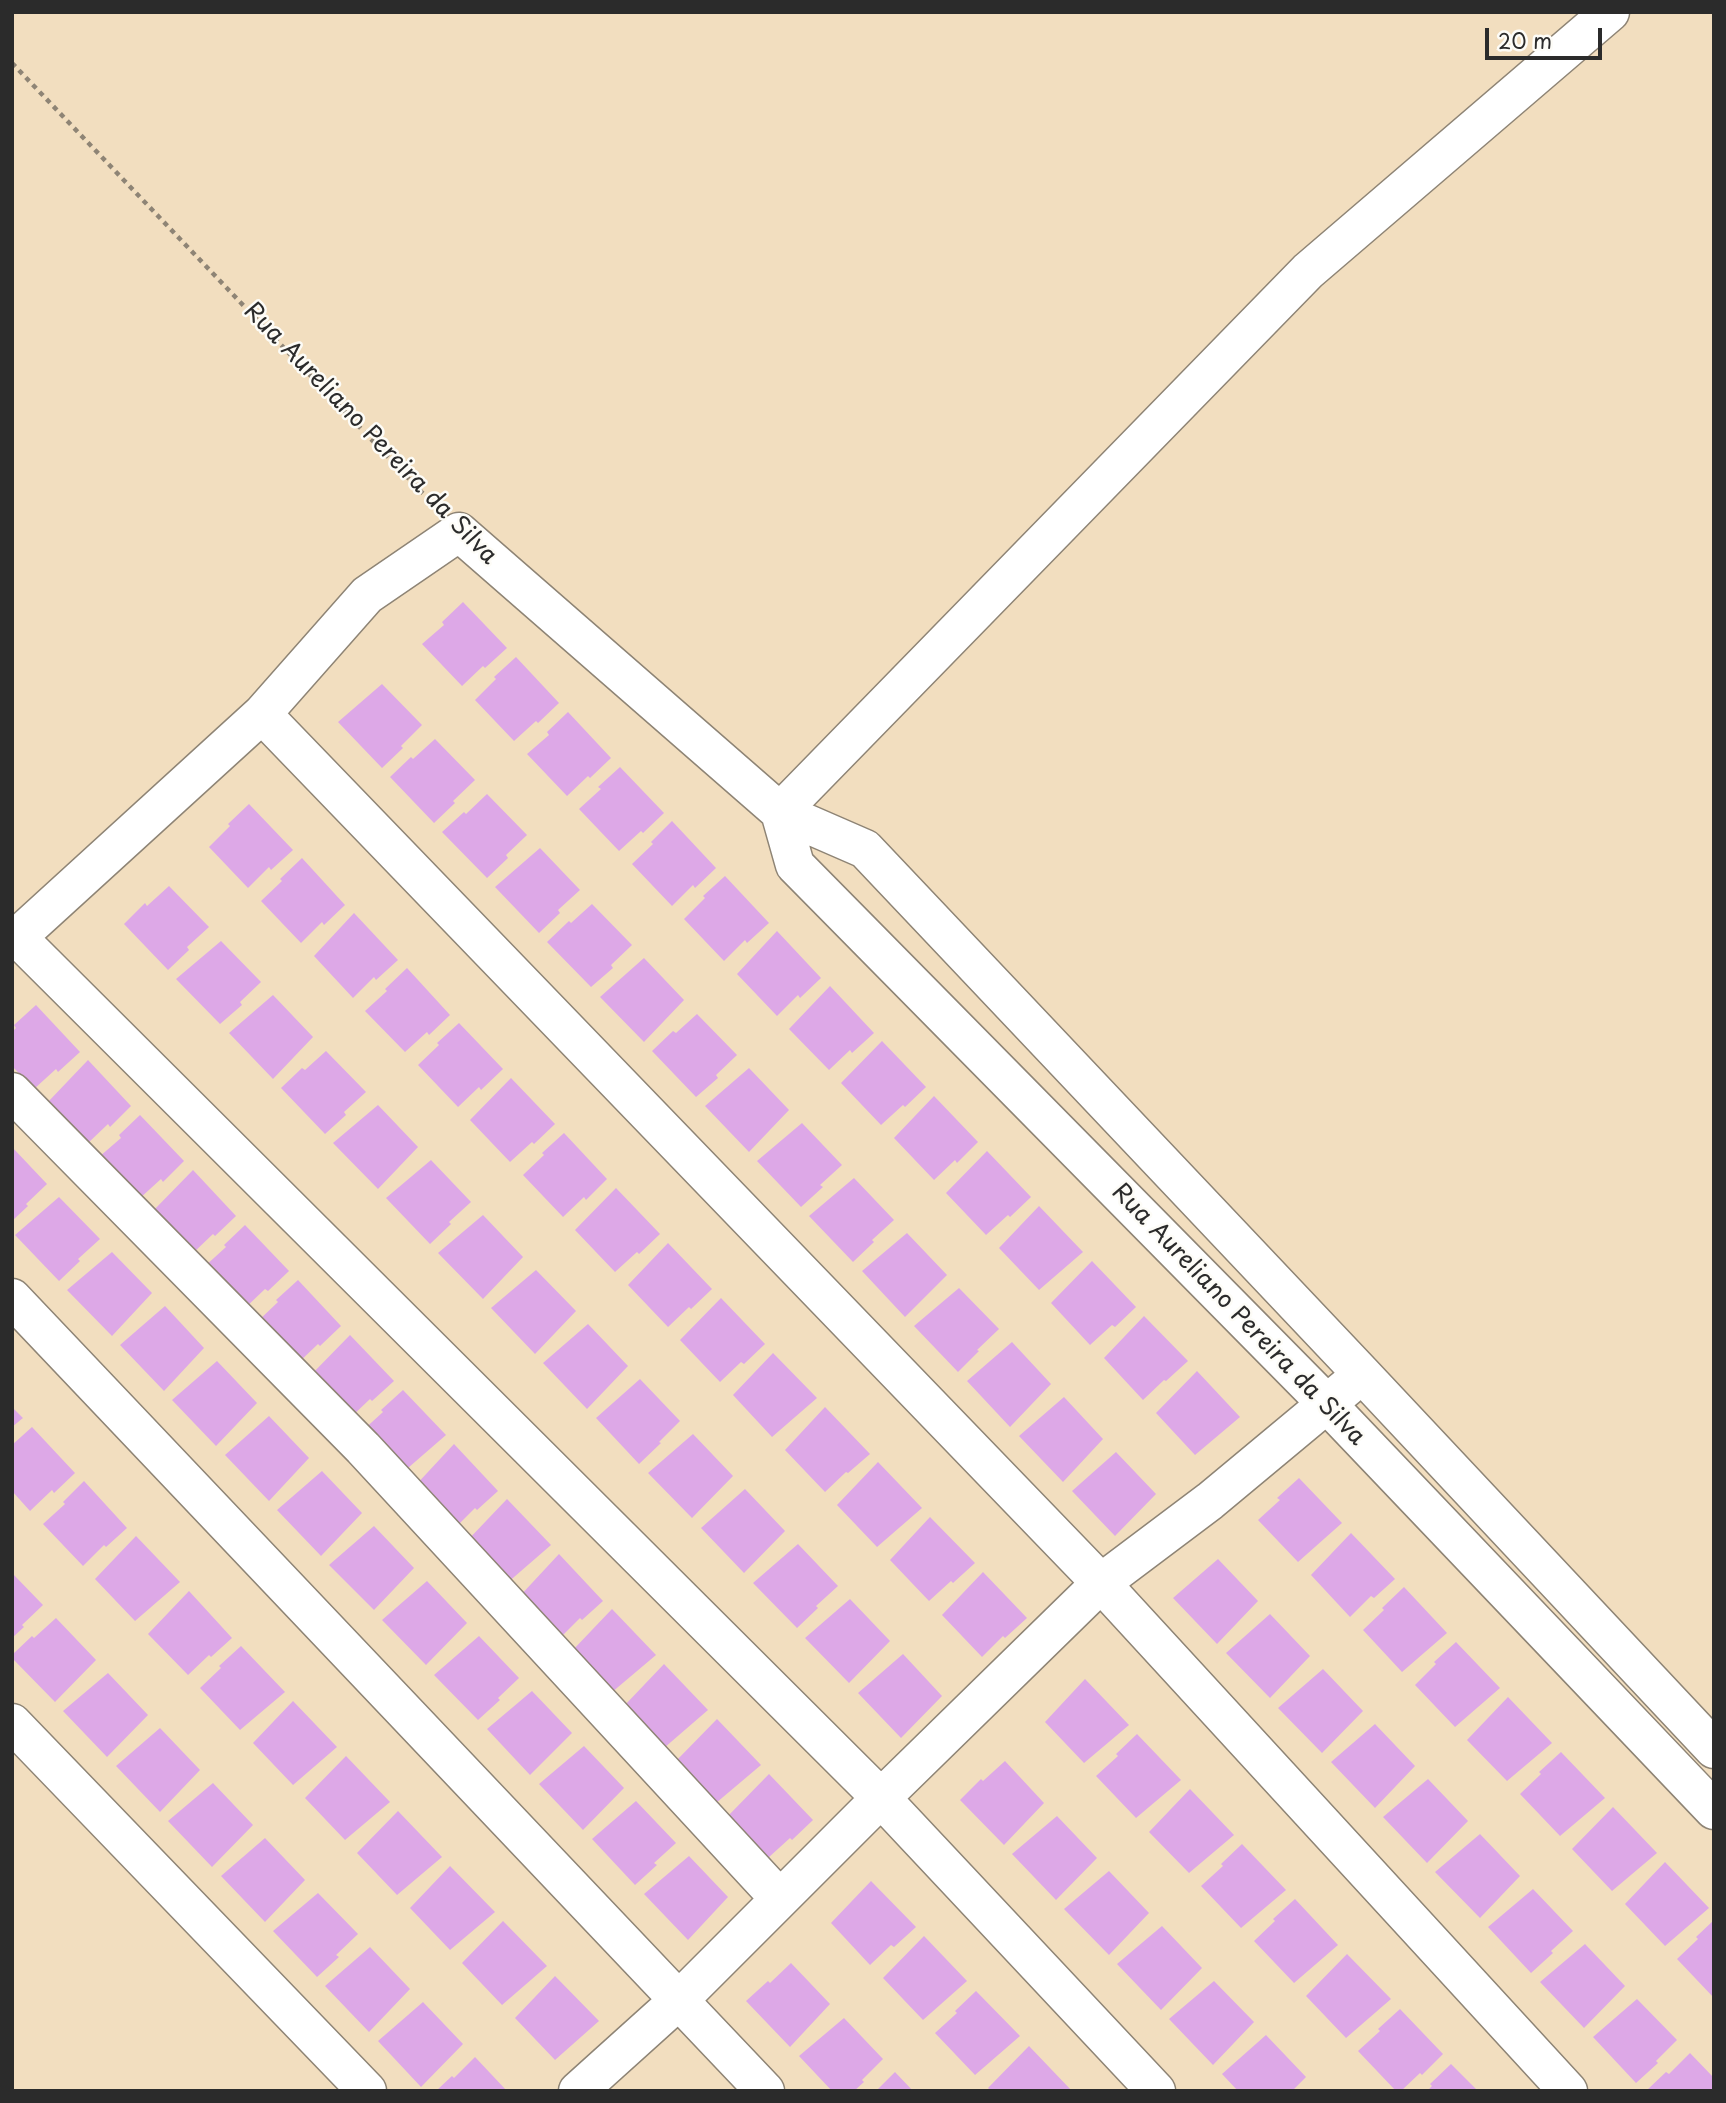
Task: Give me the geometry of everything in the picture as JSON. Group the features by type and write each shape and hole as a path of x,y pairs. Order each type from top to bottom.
{"street":[{"path":"780,812 1308,271 1610,12"},
{"path":"459,532 367,595 262,714 15,939 881,1798 1156,2091"},
{"name":"Rua Aureliano Pereira da Silva","path":"459,532 780,812 865,849 1714,1749"},
{"path":"262,714 1101,1583 1568,2091"},
{"name":"Rua Aureliano Pereira da Silva","path":"780,812 795,865 1327,1404 1714,1810"},
{"path":"12,1093 363,1448 780,1899"},
{"path":"12,1297 765,2091"},
{"path":"578,2091 679,2000 1101,1583 1210,1501 1362,1374"},
{"path":"12,1723 367,2091"}],"path":[{"name":"Rua Aureliano Pereira da Silva","path":"12,63 459,532"}],"building":[{"path":"463,602 507,648 462,686 422,644 444,625 442,622"},
{"path":"516,657 559,703 514,741 475,700 496,679 494,677"},
{"path":"382,684 422,725 382,768 338,722"},
{"path":"568,712 611,758 567,796 527,754 549,735 547,732"},
{"path":"435,739 475,780 434,823 390,777"},
{"path":"620,767 664,813 619,851 579,809"},
{"path":"487,794 527,835 487,878 442,832"},
{"path":"249,804 293,850 271,870 269,867 248,888 209,847"},
{"path":"672,821 716,868 695,888 693,885 672,906 632,864"},
{"path":"540,848 580,890 558,910 560,913 539,933 495,887"},
{"path":"302,858 345,905 324,925 322,922 301,943 261,901"},
{"path":"725,876 769,923 747,943 745,940 724,961 684,919 705,898 703,896"},
{"path":"169,886 209,927 187,947 189,950 168,970 124,924 145,903 147,906"},
{"path":"592,904 632,945 611,965 613,968 591,987 547,942"},
{"path":"354,913 398,960 376,980 374,977 353,998 314,956"},
{"path":"777,931 821,978 800,998 798,995 777,1016 737,974"},
{"path":"221,941 261,982 240,1002 242,1005 220,1024 176,979"},
{"path":"644,958 684,1000 644,1042 600,997"},
{"path":"407,968 450,1015 429,1035 427,1032 405,1052 365,1011"},
{"path":"830,986 874,1033 852,1053 850,1050 829,1070 789,1029"},
{"path":"273,995 313,1037 273,1079 229,1033"},
{"path":"36,1005 80,1052 34,1089 12,1066 12,1032 16,1028 14,1025"},
{"path":"697,1014 737,1055 716,1075 718,1078 696,1097 652,1051 673,1031 676,1033"},
{"path":"459,1023 503,1069 458,1107 418,1065"},
{"path":"882,1041 926,1087 881,1125 841,1083"},
{"path":"326,1051 366,1092 325,1134 281,1088 302,1068 305,1070"},
{"path":"88,1060 131,1106 110,1127 108,1124 87,1144 47,1103"},
{"path":"749,1068 789,1110 749,1152 705,1106"},
{"path":"511,1078 555,1124 510,1162 470,1120"},
{"path":"934,1096 978,1142 957,1163 955,1160 934,1180 894,1138"},
{"path":"378,1105 418,1147 378,1189 333,1143"},
{"path":"140,1115 184,1161 163,1182 161,1179 139,1199 99,1157 121,1138 119,1135"},
{"path":"802,1123 842,1165 801,1207 757,1161"},
{"path":"564,1133 607,1179 586,1200 584,1197 563,1217 523,1175"},
{"path":"12,1147 47,1184 12,1221"},
{"path":"987,1151 1031,1197 986,1235 946,1193"},
{"path":"431,1160 471,1202 430,1244 386,1198"},
{"path":"193,1170 236,1216 192,1254 152,1212"},
{"path":"854,1178 894,1220 853,1262 809,1216"},
{"path":"616,1188 660,1234 615,1272 575,1230"},
{"path":"59,1197 100,1239 59,1281 15,1235"},
{"path":"1039,1206 1083,1252 1039,1290 999,1248"},
{"path":"483,1215 523,1257 483,1299 438,1253"},
{"path":"245,1225 289,1271 244,1309 204,1267"},
{"path":"907,1233 947,1275 905,1317 862,1271"},
{"path":"668,1243 712,1289 668,1327 628,1285"},
{"path":"112,1252 152,1293 112,1336 67,1290"},
{"path":"1092,1261 1136,1307 1090,1345 1051,1303"},
{"path":"536,1270 576,1311 535,1354 491,1308"},
{"path":"298,1280 341,1326 297,1364 257,1322"},
{"path":"959,1288 999,1329 958,1372 914,1326"},
{"path":"721,1298 765,1344 720,1382 680,1340"},
{"path":"165,1306 204,1348 164,1391 120,1345"},
{"path":"1144,1316 1188,1361 1143,1400 1104,1358"},
{"path":"588,1324 628,1366 587,1409 543,1363"},
{"path":"350,1335 394,1381 349,1419 309,1377"},
{"path":"1012,1342 1051,1384 1010,1427 967,1381"},
{"path":"773,1353 817,1398 772,1437 733,1395"},
{"path":"217,1361 257,1403 216,1446 172,1400"},
{"path":"1197,1371 1240,1417 1195,1455 1156,1413"},
{"path":"640,1379 680,1421 639,1464 596,1418"},
{"path":"403,1390 446,1435 401,1474 361,1432"},
{"path":"1064,1397 1103,1439 1063,1482 1019,1436"},
{"path":"12,1407 23,1418 12,1427"},
{"path":"825,1407 870,1454 825,1492 785,1450"},
{"path":"269,1416 309,1458 269,1501 225,1455"},
{"path":"32,1427 75,1473 30,1511 12,1491 12,1445"},
{"path":"693,1434 733,1476 692,1518 648,1473"},
{"path":"454,1444 498,1491 477,1510 475,1508 454,1529 414,1487"},
{"path":"1116,1452 1156,1494 1115,1536 1072,1491"},
{"path":"878,1462 922,1508 877,1547 837,1505"},
{"path":"322,1471 362,1513 321,1556 277,1510"},
{"path":"1299,1478 1342,1523 1298,1562 1258,1520"},
{"path":"84,1481 127,1528 106,1547 104,1545 83,1566 43,1524 65,1504 63,1502"},
{"path":"745,1489 785,1531 744,1573 701,1528"},
{"path":"507,1499 551,1545 506,1584 466,1542"},
{"path":"930,1517 975,1563 929,1601 890,1560"},
{"path":"374,1526 414,1568 374,1610 329,1565"},
{"path":"1351,1533 1395,1579 1374,1598 1371,1596 1350,1617 1311,1575"},
{"path":"136,1536 180,1582 135,1621 95,1579"},
{"path":"798,1544 838,1586 797,1628 753,1583"},
{"path":"559,1554 603,1601 582,1620 580,1618 559,1639 519,1597"},
{"path":"1218,1559 1258,1601 1217,1644 1173,1598"},
{"path":"983,1572 1027,1618 1005,1638 1003,1636 982,1657 942,1615"},
{"path":"12,1573 43,1605 12,1638"},
{"path":"427,1581 467,1623 426,1665 382,1620"},
{"path":"1404,1587 1447,1633 1402,1672 1363,1630"},
{"path":"189,1591 232,1638 188,1675 148,1634"},
{"path":"850,1599 890,1641 849,1683 805,1638"},
{"path":"612,1609 656,1655 611,1693 571,1652"},
{"path":"1270,1614 1310,1656 1270,1698 1226,1653"},
{"path":"56,1618 96,1660 55,1702 12,1655"},
{"path":"479,1636 519,1678 478,1720 434,1675"},
{"path":"1456,1642 1500,1688 1455,1727 1415,1685 1436,1664 1434,1662"},
{"path":"241,1646 285,1692 240,1730 200,1688"},
{"path":"903,1654 942,1696 901,1738 858,1693"},
{"path":"664,1664 708,1710 664,1748 624,1706"},
{"path":"1323,1669 1363,1711 1322,1753 1278,1708"},
{"path":"108,1673 148,1715 107,1757 63,1711"},
{"path":"1085,1679 1129,1725 1084,1763 1045,1722"},
{"path":"532,1691 572,1733 530,1775 487,1729"},
{"path":"1508,1697 1552,1743 1507,1781 1467,1740"},
{"path":"293,1701 337,1747 293,1785 253,1743"},
{"path":"717,1719 761,1765 716,1803 676,1761"},
{"path":"1375,1724 1415,1766 1375,1808 1331,1762"},
{"path":"160,1728 200,1770 160,1812 116,1766"},
{"path":"1137,1734 1181,1780 1136,1818 1096,1776"},
{"path":"584,1746 624,1788 583,1830 539,1784"},
{"path":"1561,1752 1605,1798 1560,1836 1520,1794"},
{"path":"346,1756 390,1802 345,1840 305,1798"},
{"path":"1005,1761 1044,1803 1004,1845 960,1800 981,1779 983,1781"},
{"path":"769,1774 813,1820 768,1858 728,1816"},
{"path":"1428,1779 1468,1821 1427,1863 1383,1817"},
{"path":"213,1783 253,1825 212,1867 168,1821"},
{"path":"1190,1789 1234,1835 1189,1873 1149,1832"},
{"path":"636,1801 676,1843 635,1885 592,1839"},
{"path":"1613,1807 1657,1853 1612,1891 1572,1849"},
{"path":"398,1811 442,1857 397,1895 357,1853"},
{"path":"1057,1816 1097,1858 1056,1900 1012,1854"},
{"path":"1480,1834 1520,1876 1480,1918 1435,1872"},
{"path":"265,1838 305,1880 265,1922 221,1876"},
{"path":"1242,1844 1286,1890 1241,1928 1201,1886"},
{"path":"689,1856 728,1897 688,1940 644,1894"},
{"path":"1665,1862 1709,1908 1665,1946 1625,1904"},
{"path":"450,1866 495,1912 450,1950 410,1908"},
{"path":"1109,1871 1149,1913 1109,1955 1064,1909"},
{"path":"871,1881 916,1927 870,1965 831,1923"},
{"path":"1533,1889 1573,1931 1531,1973 1488,1927"},
{"path":"318,1893 358,1934 336,1955 339,1957 317,1977 273,1931"},
{"path":"1295,1899 1338,1945 1294,1983 1254,1941"},
{"path":"1714,1920 1714,1998 1677,1959"},
{"path":"503,1921 547,1966 502,2005 462,1963"},
{"path":"1162,1926 1202,1968 1161,2010 1117,1964"},
{"path":"924,1936 967,1981 923,2020 883,1978"},
{"path":"1585,1944 1625,1986 1584,2028 1540,1982"},
{"path":"370,1947 410,1989 369,2032 325,1986"},
{"path":"1347,1954 1391,1999 1346,2038 1306,1996"},
{"path":"791,1963 830,2004 790,2047 746,2001"},
{"path":"555,1976 599,2021 555,2060 515,2018"},
{"path":"1214,1981 1254,2022 1213,2065 1169,2019"},
{"path":"976,1991 1020,2036 975,2075 935,2033"},
{"path":"1637,1999 1677,2040 1656,2061 1658,2063 1636,2083 1593,2037"},
{"path":"423,2002 463,2044 421,2087 378,2041"},
{"path":"1400,2009 1443,2054 1422,2075 1420,2073 1401,2091 1396,2091 1358,2051"},
{"path":"844,2018 883,2059 854,2091 832,2091 799,2056"},
{"path":"1266,2035 1306,2077 1292,2091 1238,2091 1222,2074"},
{"path":"1029,2046 1072,2091 991,2091 988,2088"},
{"path":"1690,2053 1714,2078 1714,2091 1646,2091 1666,2072 1669,2074"},
{"path":"475,2057 507,2091 436,2091 452,2076 454,2078"},
{"path":"1451,2064 1478,2091 1427,2091 1432,2086 1430,2084"},
{"path":"895,2072 913,2091 876,2091"}]}
